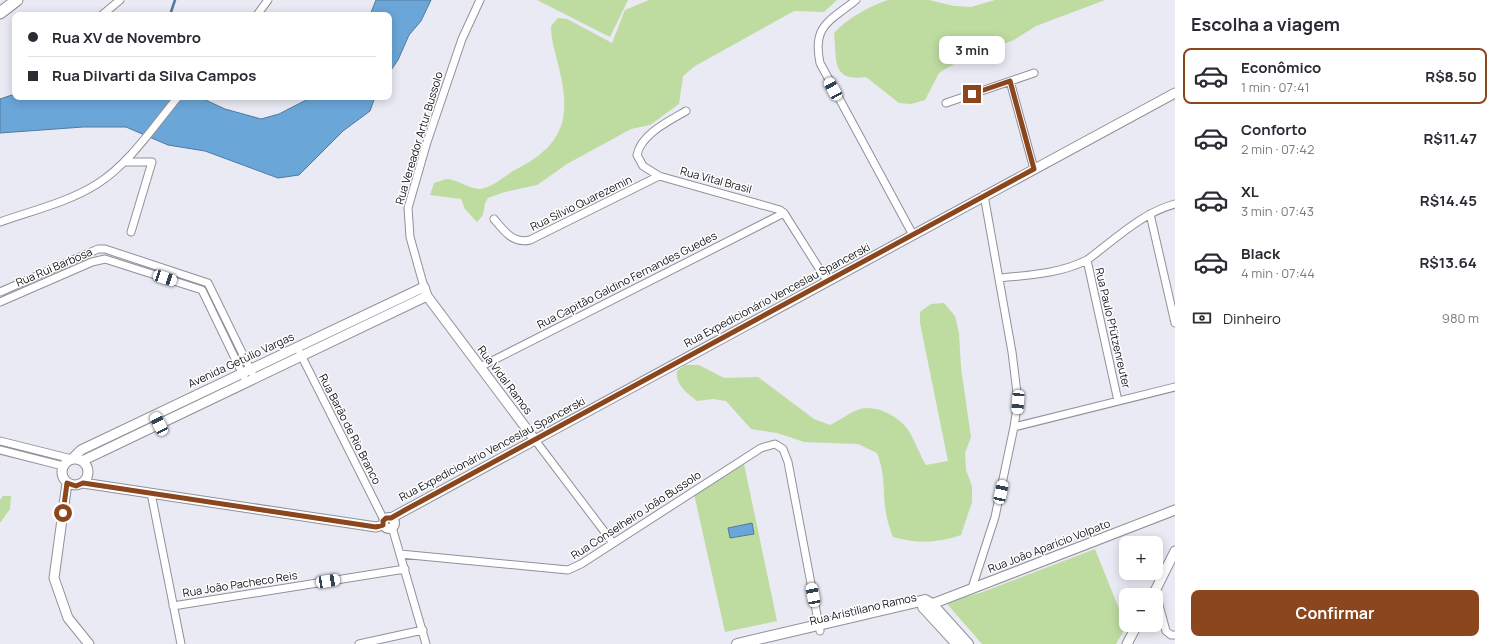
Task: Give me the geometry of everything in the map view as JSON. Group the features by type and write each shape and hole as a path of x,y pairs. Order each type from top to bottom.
{"main road":[{"path":"0,13 17,0"},
{"path":"928,606 957,644"},
{"path":"928,606 968,644"},
{"name":"Rua Aristiliano Ramos","path":"737,644 820,628 879,614 928,606"},
{"name":"Rua Aristiliano Ramos","path":"766,644 820,628"}],"street":[{"path":"106,12 120,0"},
{"path":"259,12 268,0"},
{"name":"Rua Vereador Artur Bussolo","path":"425,291 410,237 408,208 427,142 462,39 480,0"},
{"path":"856,0 821,29 818,42 820,63 913,235"},
{"path":"946,103 1034,73"},
{"path":"1010,81 1034,169"},
{"name":"Rua Expedicionário Venceslau Spancerski","path":"83,483 376,527 984,195 1175,93"},
{"path":"0,222 85,191 107,177 124,162 176,100"},
{"name":"Rua Vital Brasil","path":"686,111 656,130 638,150 637,155 643,166 659,176 774,207 784,213"},
{"path":"124,162 152,162 131,232"},
{"name":"Rua Sílvio Quarezemin","path":"494,219 516,240 530,240 659,176"},
{"path":"972,588 990,537 1018,402 999,278 984,195"},
{"path":"999,278 1054,272 1087,260 1150,214 1164,207 1175,204"},
{"path":"784,213 827,281"},
{"name":"Rua Capitão Galdino Fernandes Guedes","path":"480,367 784,213"},
{"path":"1150,214 1175,323"},
{"name":"Rua Rui Barbosa","path":"0,292 101,248 208,283 222,310 246,371 246,382"},
{"path":"88,253 92,262"},
{"path":"121,264 124,255"},
{"name":"Rua Rui Barbosa","path":"1,300 92,262 102,259 121,264 202,290 213,314 246,371 255,378"},
{"name":"Rua Paulo Pfützenreuter","path":"1087,260 1118,401"},
{"path":"151,274 155,265"},
{"path":"51,270 54,278"},
{"path":"179,283 182,274"},
{"name":"Avenida Getúlio Vargas","path":"72,459 81,450 246,371 300,351 425,291"},
{"name":"Rua Vidal Ramos","path":"425,291 480,367 613,543"},
{"path":"213,314 222,310"},
{"name":"Avenida Getúlio Vargas","path":"82,461 255,378 300,351"},
{"name":"Rua Barão de Rio Branco","path":"300,351 387,522 405,568 426,644"},
{"path":"1014,427 1175,387"},
{"path":"154,415 159,424"},
{"path":"0,441 82,461 88,472 83,483 76,486 67,483"},
{"name":"Rua Conselheiro João Bussolo","path":"400,554 562,571 576,568 761,448 771,444 779,445 783,449 788,462 820,628"},
{"path":"28,457 31,449"},
{"path":"0,450 63,466"},
{"path":"72,459 63,466 62,474 67,483 54,578 68,618 89,644"},
{"path":"151,493 181,644"},
{"name":"Rua João Aparício Volpato","path":"928,606 1175,510"},
{"path":"1156,588 1175,552"},
{"name":"Rua João Pacheco Reis","path":"173,606 405,568"},
{"path":"1163,621 1166,631 1171,635 1175,634"},
{"path":"358,644 422,630"},
{"path":"1127,644 1133,632"}],"green space":[{"path":"537,0 628,0 610,37"},
{"path":"649,0 837,0 824,12 794,11 695,66 683,76 679,104 650,125 631,129 567,164 537,185 505,192 488,198 485,203 483,215 477,222 465,209 461,199 430,195 434,183 446,179 476,189 490,186 546,150 555,139 564,115 563,85 551,32 551,26 558,18 567,19 612,43 625,10"},
{"path":"888,0 929,0 954,6 971,7 995,0 1105,0 1036,26 1014,40 957,62 939,73 925,100 911,104 899,103 866,77 855,78 847,76 841,72 836,60 834,33 846,22 859,14"},
{"path":"944,303 955,316 959,333 961,368 971,437 965,453 966,470 972,486 972,502 961,535 952,538 919,542 893,537 886,514 883,473 877,453 858,444 804,442 777,433 751,429 726,401 713,399 697,401 682,388 678,380 677,371 685,365 699,365 724,378 758,377 814,419 830,425 860,409 872,408 879,410 896,418 905,426 926,465 948,461 920,323 920,312 931,304"},
{"path":"744,464 777,621 725,632 694,494"},
{"path":"3,496 11,496 10,509 0,523 0,500"},
{"path":"1095,549 1119,609 1119,632 1123,632 1116,644 982,644 948,605 949,601 980,593"}],"water":[{"path":"376,0 431,0 421,21 409,35 398,60 392,69 392,12 371,12"},
{"path":"12,95 12,100 206,100 225,109 261,119 279,114 306,100 374,100 370,111 343,131 299,175 278,178 205,151 168,145 126,127 83,127 0,133 0,99"},
{"path":"752,523 754,534 730,538 728,528"}],"waterway":[{"path":"171,12 175,0"}],"route":[{"path":"63,513 67,483 76,486 83,483 380,527 383,525 383,521 386,518 391,518 1034,169 1010,81 972,94"}]}
